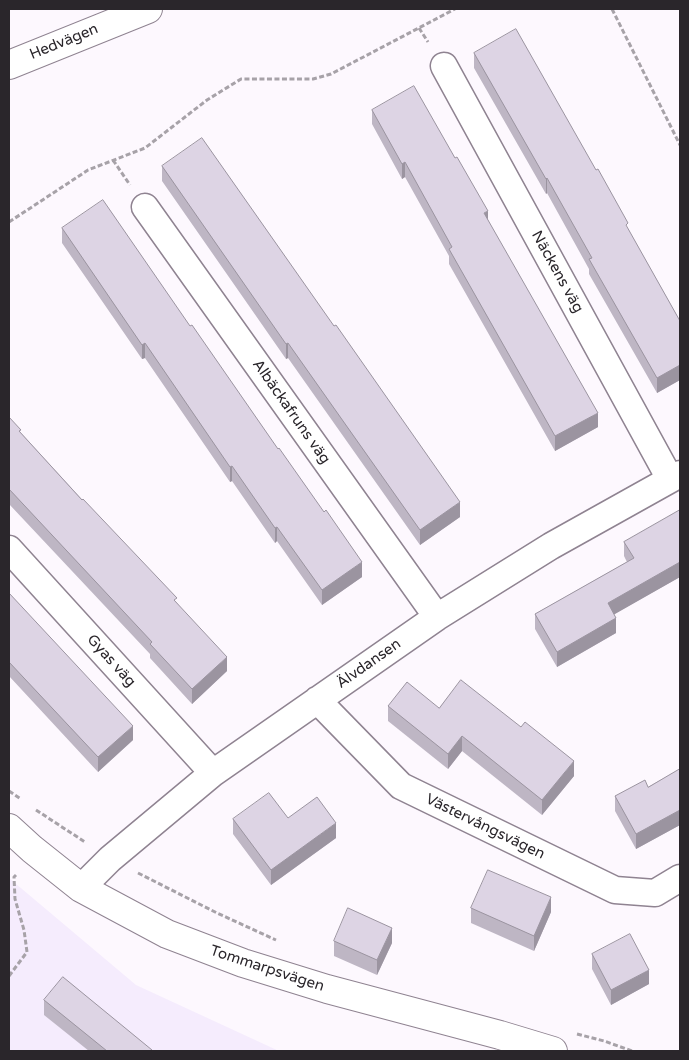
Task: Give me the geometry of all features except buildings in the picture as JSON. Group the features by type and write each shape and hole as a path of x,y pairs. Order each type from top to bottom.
{"street":[{"name":"Hedvägen","path":"9,65 148,9"},
{"name":"Näckens väg","path":"444,66 675,476"},
{"name":"Albäckafruns väg","path":"145,206 437,617"},
{"name":"Älvdansen","path":"81,888 110,859 214,773 316,700 437,617 551,546 675,476"},
{"name":"Gyas väg","path":"9,549 214,773"},
{"name":"Västervångsvägen","path":"316,700 401,786 410,791 615,890 655,893 680,878"},
{"name":"Tommarpsvägen","path":"9,828 81,888 167,934 243,963 327,989 500,1034 553,1051"}],"path":[{"path":"9,222 88,170 145,148 206,100 241,79 312,79 332,74 455,9"},
{"path":"612,9 680,145"},
{"path":"9,791 24,802"},
{"path":"32,807 110,859 217,913 284,944"},
{"path":"9,976 27,952 24,930 14,899 14,878 32,849 55,822"},
{"path":"576,1034 632,1051"}],"shaded area":[{"path":"9,878 136,985 279,1051 9,1051"}]}
